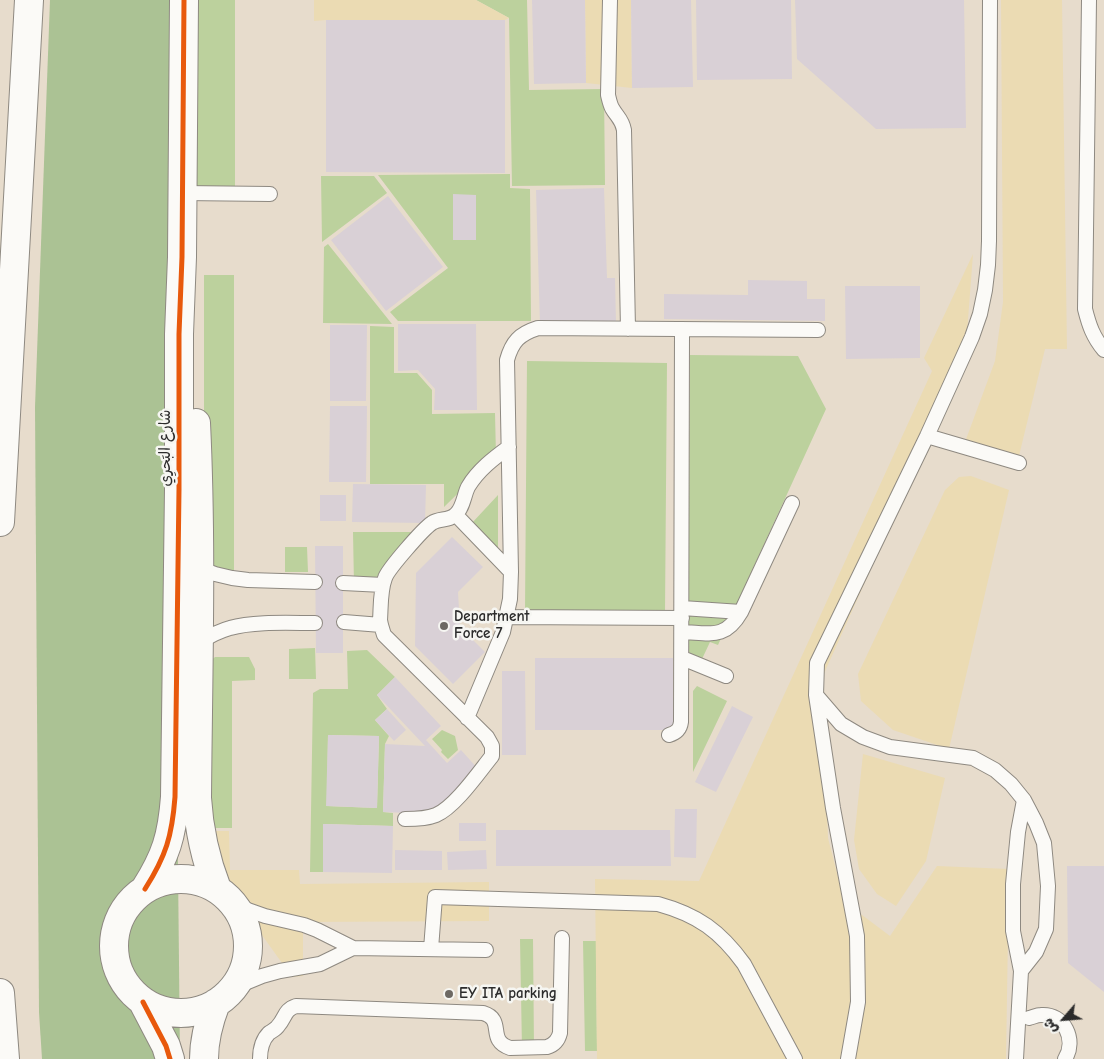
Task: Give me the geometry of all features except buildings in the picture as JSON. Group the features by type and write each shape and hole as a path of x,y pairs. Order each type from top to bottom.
{"main road":[{"path":"0,522 29,0"},
{"name":"شارع البَحرِي","path":"145,889 158,868 168,846 173,822 175,797 184,0"},
{"name":"شارع البَحرِي","path":"182,257 195,404 198,471 198,816 204,854 224,896"},
{"path":"204,1059 210,1019 223,998 241,976 247,958 247,938 242,920 224,896 199,882 181,879 162,881 145,889 129,904 118,923 114,945 117,966 127,986 144,1002 161,1010 180,1013 199,1011 223,998"},
{"path":"0,993 5,1059"},
{"path":"144,1002 163,1040 170,1059"}],"lane":[{"path":"610,0 608,95 612,107 623,124 624,130 628,329"},
{"path":"848,1059 858,1002 857,936 833,808 816,694 817,663 927,436 972,337 980,314 988,266 989,241 990,0"},
{"path":"1089,0 1086,308 1088,323 1094,338 1104,350"},
{"path":"183,193 270,194"},
{"path":"467,718 497,646 507,617 510,599 507,360 516,340 522,335 538,328 818,330"},
{"path":"669,735 677,731 681,722 682,329"},
{"path":"927,436 1019,462"},
{"path":"405,819 426,818 442,812 454,802 492,756 492,746 490,741 384,634 381,625 383,585 391,567 426,527 437,520 452,517 456,514 460,510 471,482 492,460 509,447"},
{"path":"682,632 719,634 736,621 792,503"},
{"path":"456,514 511,572"},
{"path":"199,568 223,576 248,580 315,582"},
{"path":"343,583 383,585"},
{"path":"507,617 741,612"},
{"path":"344,622 381,625"},
{"path":"198,643 214,634 248,624 315,623"},
{"path":"682,658 726,676"},
{"path":"816,694 841,724 863,737 890,747 973,758 995,770 1012,784 1024,800 1044,843 1048,886 1046,929 1036,952 1021,971"},
{"path":"1017,1058 1021,971 1013,931 1013,884 1018,832 1024,800"},
{"path":"224,896 248,910 304,925 354,948 486,950"},
{"path":"431,949 435,897 658,904 676,908 707,925 734,949 795,1059"},
{"path":"260,1059 265,1038 280,1024 285,1013 290,1008 296,1006 483,1013 492,1017 497,1037 504,1046 510,1048 552,1046 556,1043 560,1033 562,938"},
{"path":"223,998 245,983 262,976 320,964 354,948"},
{"path":"1029,1018 1042,1015 1049,1016 1055,1018 1065,1027 1070,1039 1069,1053 1065,1059"}],"green space":[{"path":"50,0 169,0 180,1059 42,1059 39,1012 35,407"},
{"path":"196,0 235,0 235,187 195,186"},
{"path":"476,0 527,0 529,90 604,89 605,185 512,186 509,18"},
{"path":"510,174 510,188 530,189 531,321 398,321 390,312 448,268 378,175"},
{"path":"321,176 374,176 387,193 322,242"},
{"path":"328,244 392,324 323,323 324,247"},
{"path":"204,275 234,275 234,575 204,562"},
{"path":"370,326 394,327 394,373 417,373 432,390 432,414 495,413 496,456 444,507 444,484 370,484"},
{"path":"690,355 798,356 826,409 718,645 710,642 702,659 688,652"},
{"path":"527,361 667,363 665,611 525,610"},
{"path":"498,495 498,549 471,524"},
{"path":"353,532 419,532 369,585 354,585"},
{"path":"285,547 307,547 308,572 285,572"},
{"path":"315,648 316,679 289,679 289,649"},
{"path":"367,650 395,677 377,695 387,709 375,720 389,736 385,744 383,812 393,813 393,826 324,824 323,872 310,872 313,693 320,689 348,689 347,651","holes":["328,735 379,736 377,808 327,806"]},
{"path":"215,657 249,657 255,669 255,680 232,681 232,828 206,828 205,666"},
{"path":"697,686 727,701 693,772 693,691"},
{"path":"442,730 455,736 458,750 448,759 432,739"},
{"path":"520,939 533,939 534,1049 522,1049"},
{"path":"583,941 596,941 597,1051 585,1051"}],"sand":[{"path":"314,0 476,0 509,18 505,20 314,21"},
{"path":"585,0 631,0 632,88 586,83"},
{"path":"1001,0 1062,0 1067,349 1045,349 1017,464 965,442 995,361 1003,302"},
{"path":"973,254 965,359 822,678 828,838 838,877 854,909 890,936 937,866 1009,869 1006,1059 597,1059 595,879 699,881 932,371 924,358"},
{"path":"971,476 1009,490 949,749 893,730 861,701 858,674 945,490 959,477"},
{"path":"863,754 945,778 926,861 896,906 877,894 859,869 854,840"},
{"path":"205,831 229,831 230,870 299,870 300,884 489,882 489,921 303,922 303,976 292,977 219,875"}],"cycle path":[{"path":"145,889 167,845 175,797 184,0"},
{"path":"143,1002 166,1046 170,1059"}],"place":[{"name":"Department Force 7","path":"444,626"},
{"name":"EY ITA parking","path":"449,994"}]}
